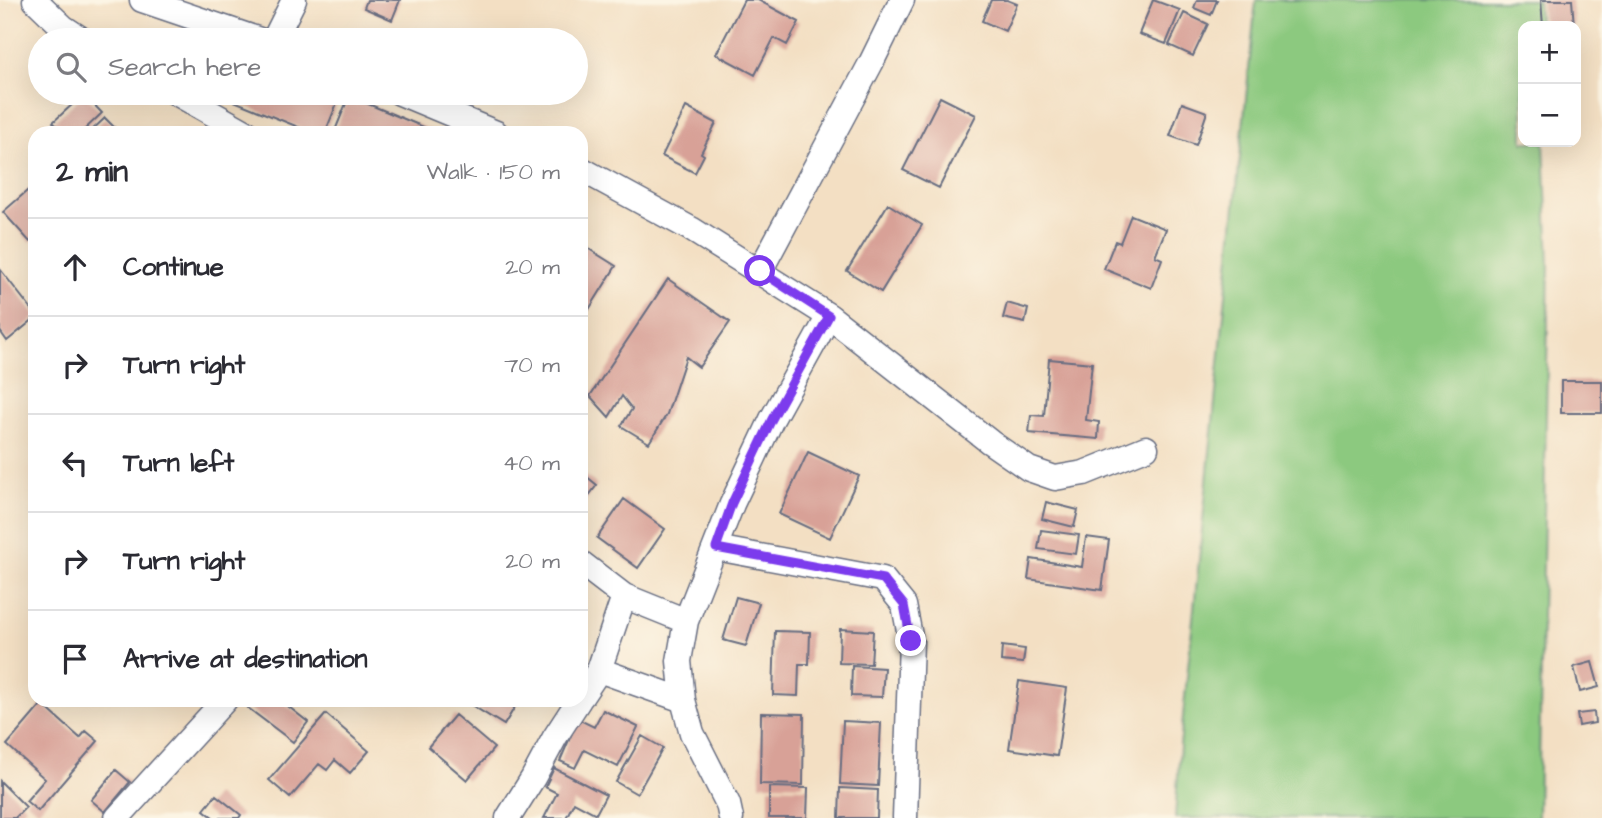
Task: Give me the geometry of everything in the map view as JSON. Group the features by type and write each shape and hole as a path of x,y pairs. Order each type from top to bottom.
{"street":[{"path":"35,0 65,28"},
{"path":"142,0 225,28"},
{"path":"280,28 294,0"},
{"path":"760,271 902,0"},
{"path":"197,105 235,126"},
{"path":"429,105 479,126"},
{"path":"588,175 691,229 829,316 990,442 1029,469 1055,478 1084,473 1146,448"},
{"path":"731,818 728,804 692,733 682,700 679,661 687,621 732,503 772,419 829,316"},
{"path":"716,548 883,579 904,605 911,641 905,818"},
{"path":"588,568 624,596 687,621"},
{"path":"588,687 599,670 624,596"},
{"path":"599,670 682,700"},
{"path":"117,818 219,707"},
{"path":"508,818 575,707"}],"green space":[{"path":"1256,0 1538,0 1539,21 1518,21 1518,147 1544,147 1549,265 1538,818 1175,818 1180,746"}],"building":[{"path":"367,0 400,0 392,20 364,8"},
{"path":"744,0 758,0 799,22 787,45 774,38 755,75 716,54"},
{"path":"991,0 1007,0 1017,4 1005,31 982,21"},
{"path":"1153,0 1180,10 1166,44 1139,34"},
{"path":"1197,0 1217,0 1211,15 1194,8"},
{"path":"1541,0 1572,0 1574,21 1543,21"},
{"path":"1184,13 1208,24 1193,56 1169,45"},
{"path":"940,97 976,115 939,188 903,170"},
{"path":"1182,103 1207,112 1196,145 1170,136"},
{"path":"72,105 94,105 102,113 88,126 57,126 53,122"},
{"path":"244,105 336,105 328,126 296,126"},
{"path":"345,105 371,105 421,126 337,126"},
{"path":"686,107 716,123 701,153 704,155 695,173 662,156"},
{"path":"105,118 113,126 96,126"},
{"path":"28,190 28,240 3,212"},
{"path":"888,204 922,225 881,292 847,271"},
{"path":"1131,215 1166,229 1155,256 1162,259 1151,288 1104,269 1115,241 1120,243"},
{"path":"588,248 616,266 588,311"},
{"path":"0,269 28,305 28,324 7,341 0,331"},
{"path":"668,279 730,322 699,367 686,357 667,414 649,443 621,426 632,409 622,396 609,417 590,396"},
{"path":"1007,303 1028,309 1025,323 1003,318"},
{"path":"1049,359 1092,363 1086,420 1099,422 1098,439 1029,433 1031,415 1044,416"},
{"path":"1561,381 1602,381 1602,413 1561,413"},
{"path":"808,452 859,476 830,538 779,514"},
{"path":"588,478 597,485 588,497"},
{"path":"624,499 665,529 638,568 597,538"},
{"path":"1046,502 1078,510 1074,527 1042,519"},
{"path":"1041,530 1079,535 1076,554 1038,549"},
{"path":"1086,537 1109,540 1102,590 1028,579 1031,559 1082,567"},
{"path":"736,597 759,603 746,646 723,640"},
{"path":"840,629 873,631 871,664 839,663"},
{"path":"775,631 810,632 809,664 799,664 798,696 773,695"},
{"path":"1002,646 1025,649 1023,663 1001,661"},
{"path":"1592,662 1599,687 1580,692 1574,667"},
{"path":"852,666 884,668 882,697 851,696"},
{"path":"1019,681 1067,688 1057,756 1009,749"},
{"path":"39,707 45,707 80,738 86,731 98,741 38,811 26,801 45,779 7,745"},
{"path":"247,707 289,707 308,722 293,742"},
{"path":"475,707 515,707 504,725"},
{"path":"603,710 638,727 618,767 584,750 575,768 560,761 578,719 594,727"},
{"path":"1594,712 1595,723 1579,726 1577,714"},
{"path":"761,713 804,714 803,785 760,784"},
{"path":"326,714 369,751 350,773 335,760 327,770 319,764 290,798 269,780"},
{"path":"455,715 494,748 467,780 428,747"},
{"path":"843,721 881,723 878,786 840,784"},
{"path":"642,736 663,748 637,794 616,782"},
{"path":"554,768 606,795 596,814 574,802 566,818 544,818 557,793 545,787"},
{"path":"116,770 130,782 105,812 91,800"},
{"path":"0,781 26,807 15,818 0,818"},
{"path":"769,787 808,788 807,818 769,818"},
{"path":"840,788 878,790 877,818 839,818"},
{"path":"216,795 241,815 239,818 214,818 204,810"}],"route":[{"path":"760,271 829,316 772,419 732,503 716,548 883,579 904,605 911,641"}]}
